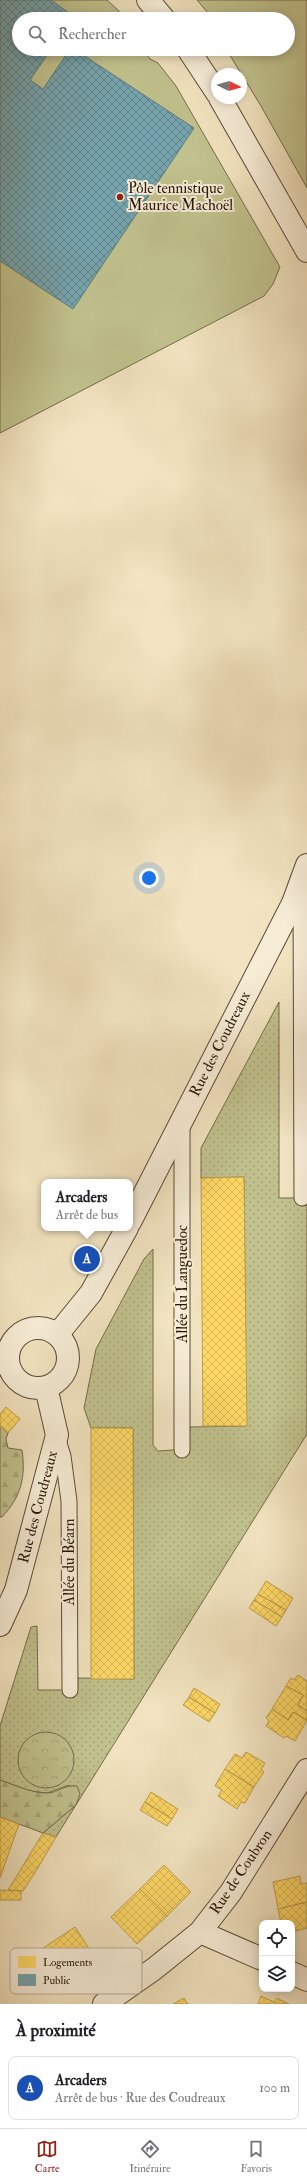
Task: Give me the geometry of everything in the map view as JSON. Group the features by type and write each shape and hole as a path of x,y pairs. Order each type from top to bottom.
{"street":[{"path":"148,0 158,12"},
{"path":"193,56 211,84"},
{"path":"223,104 307,251"},
{"name":"Rue des Coudreaux","path":"133,1216 293,902 304,874"},
{"path":"57,1335 91,1293 125,1231"},
{"path":"40,1328 57,1335 64,1342 68,1360 61,1377 46,1387 27,1386 13,1374 5,1342 22,1332 31,1329 40,1328"},
{"name":"Rue des Coudreaux","path":"0,1625 16,1590 57,1435 46,1387"},
{"name":"Rue de Coubron","path":"142,1977 200,1932 231,1892 307,1770"},
{"path":"200,1932 259,1959"},
{"path":"295,1974 307,1980"},
{"name":"Rue de Coubron","path":"104,2004 118,1994"}],"lane":[{"path":"302,1198 304,874"},
{"name":"Allée du Languedoc","path":"182,1119 182,1450"},
{"name":"Allée du Béarn","path":"57,1435 64,1456 69,1501 70,1690"}],"green space":[{"name":"Pôle tennistique Maurice Machoël","path":"0,0 107,0 119,12 12,12 12,56 148,56 158,63 176,86 280,267 273,284 264,296 0,433"},
{"path":"197,0 307,0 307,188 247,83 247,68 238,68 230,56 295,56 295,12 207,12"},
{"path":"279,1002 279,1198 307,1198 307,1434 76,1805 69,1785 47,1793 30,1791 0,1780 0,1726 31,1627 37,1626 38,1690 77,1690 78,1678 134,1679 133,1428 91,1428 84,1408 96,1349 144,1259 153,1249 153,1445 158,1451 188,1449 190,1427 246,1426 244,1177 201,1178 201,1148"},
{"path":"0,1426 8,1433 6,1439 8,1448 22,1450 23,1460 21,1486 14,1502 2,1517 0,1517"},
{"path":"40,1732 52,1732 62,1736 70,1744 74,1754 74,1766 70,1776 62,1784 52,1788 40,1788 30,1784 22,1776 18,1766 18,1754 22,1744 30,1736"},
{"path":"0,1780 41,1793 51,1793 69,1786 77,1786 80,1794 76,1805 43,1833 0,1817"},
{"path":"76,1805 56,1837 43,1833"}],"building: Logements":[{"path":"244,1177 247,1426 203,1426 201,1178"},
{"path":"6,1407 20,1419 8,1433 0,1426 0,1414"},
{"path":"91,1428 133,1428 134,1679 91,1679"},
{"path":"266,1581 293,1598 286,1610 258,1594"},
{"path":"258,1594 286,1610 282,1617 254,1600"},
{"path":"254,1600 282,1617 276,1626 249,1608"},
{"path":"298,1675 307,1681 307,1711 298,1705 303,1695 286,1686 291,1678 294,1680"},
{"path":"286,1686 303,1695 298,1705 307,1711 307,1720 293,1712 288,1720 272,1709"},
{"path":"194,1688 220,1704 215,1713 189,1697"},
{"path":"189,1697 215,1713 209,1722 183,1705"},
{"path":"272,1709 288,1720 293,1712 307,1720 295,1741 286,1736 284,1738 266,1726 269,1721 266,1718"},
{"path":"246,1752 265,1763 261,1770 264,1772 254,1787 225,1769 235,1754 242,1758"},
{"path":"225,1769 254,1787 245,1803 241,1802 237,1809 218,1796 222,1790 215,1786"},
{"path":"151,1792 178,1809 172,1819 145,1802"},
{"path":"145,1802 172,1819 167,1826 140,1810"},
{"path":"0,1817 19,1824 0,1878"},
{"path":"43,1833 56,1837 39,1866 23,1891 8,1890"},
{"path":"164,1865 191,1892 167,1916 140,1889"},
{"path":"300,1876 301,1884 307,1883 307,1902 278,1909 273,1882"},
{"path":"140,1889 167,1916 137,1944 111,1917"},
{"path":"0,1890 21,1891 21,1900 0,1900"},
{"path":"307,1902 307,1928 295,1931 295,1920 280,1920 278,1909"},
{"path":"75,1927 89,1948 43,1948"},
{"path":"261,1996 274,2002 277,1998 289,2004 258,2004"},
{"path":"184,1998 188,2004 173,2004"}],"building: Public":[{"path":"0,0 51,0 68,12 12,12 12,56 46,56 30,80 43,89 65,56 85,56 194,128 73,309 0,261"}],"place":[{"name":"Pôle tennistique Maurice Machoël","path":"120,197"},
{"name":"Arcaders","path":"87,1259"}]}
